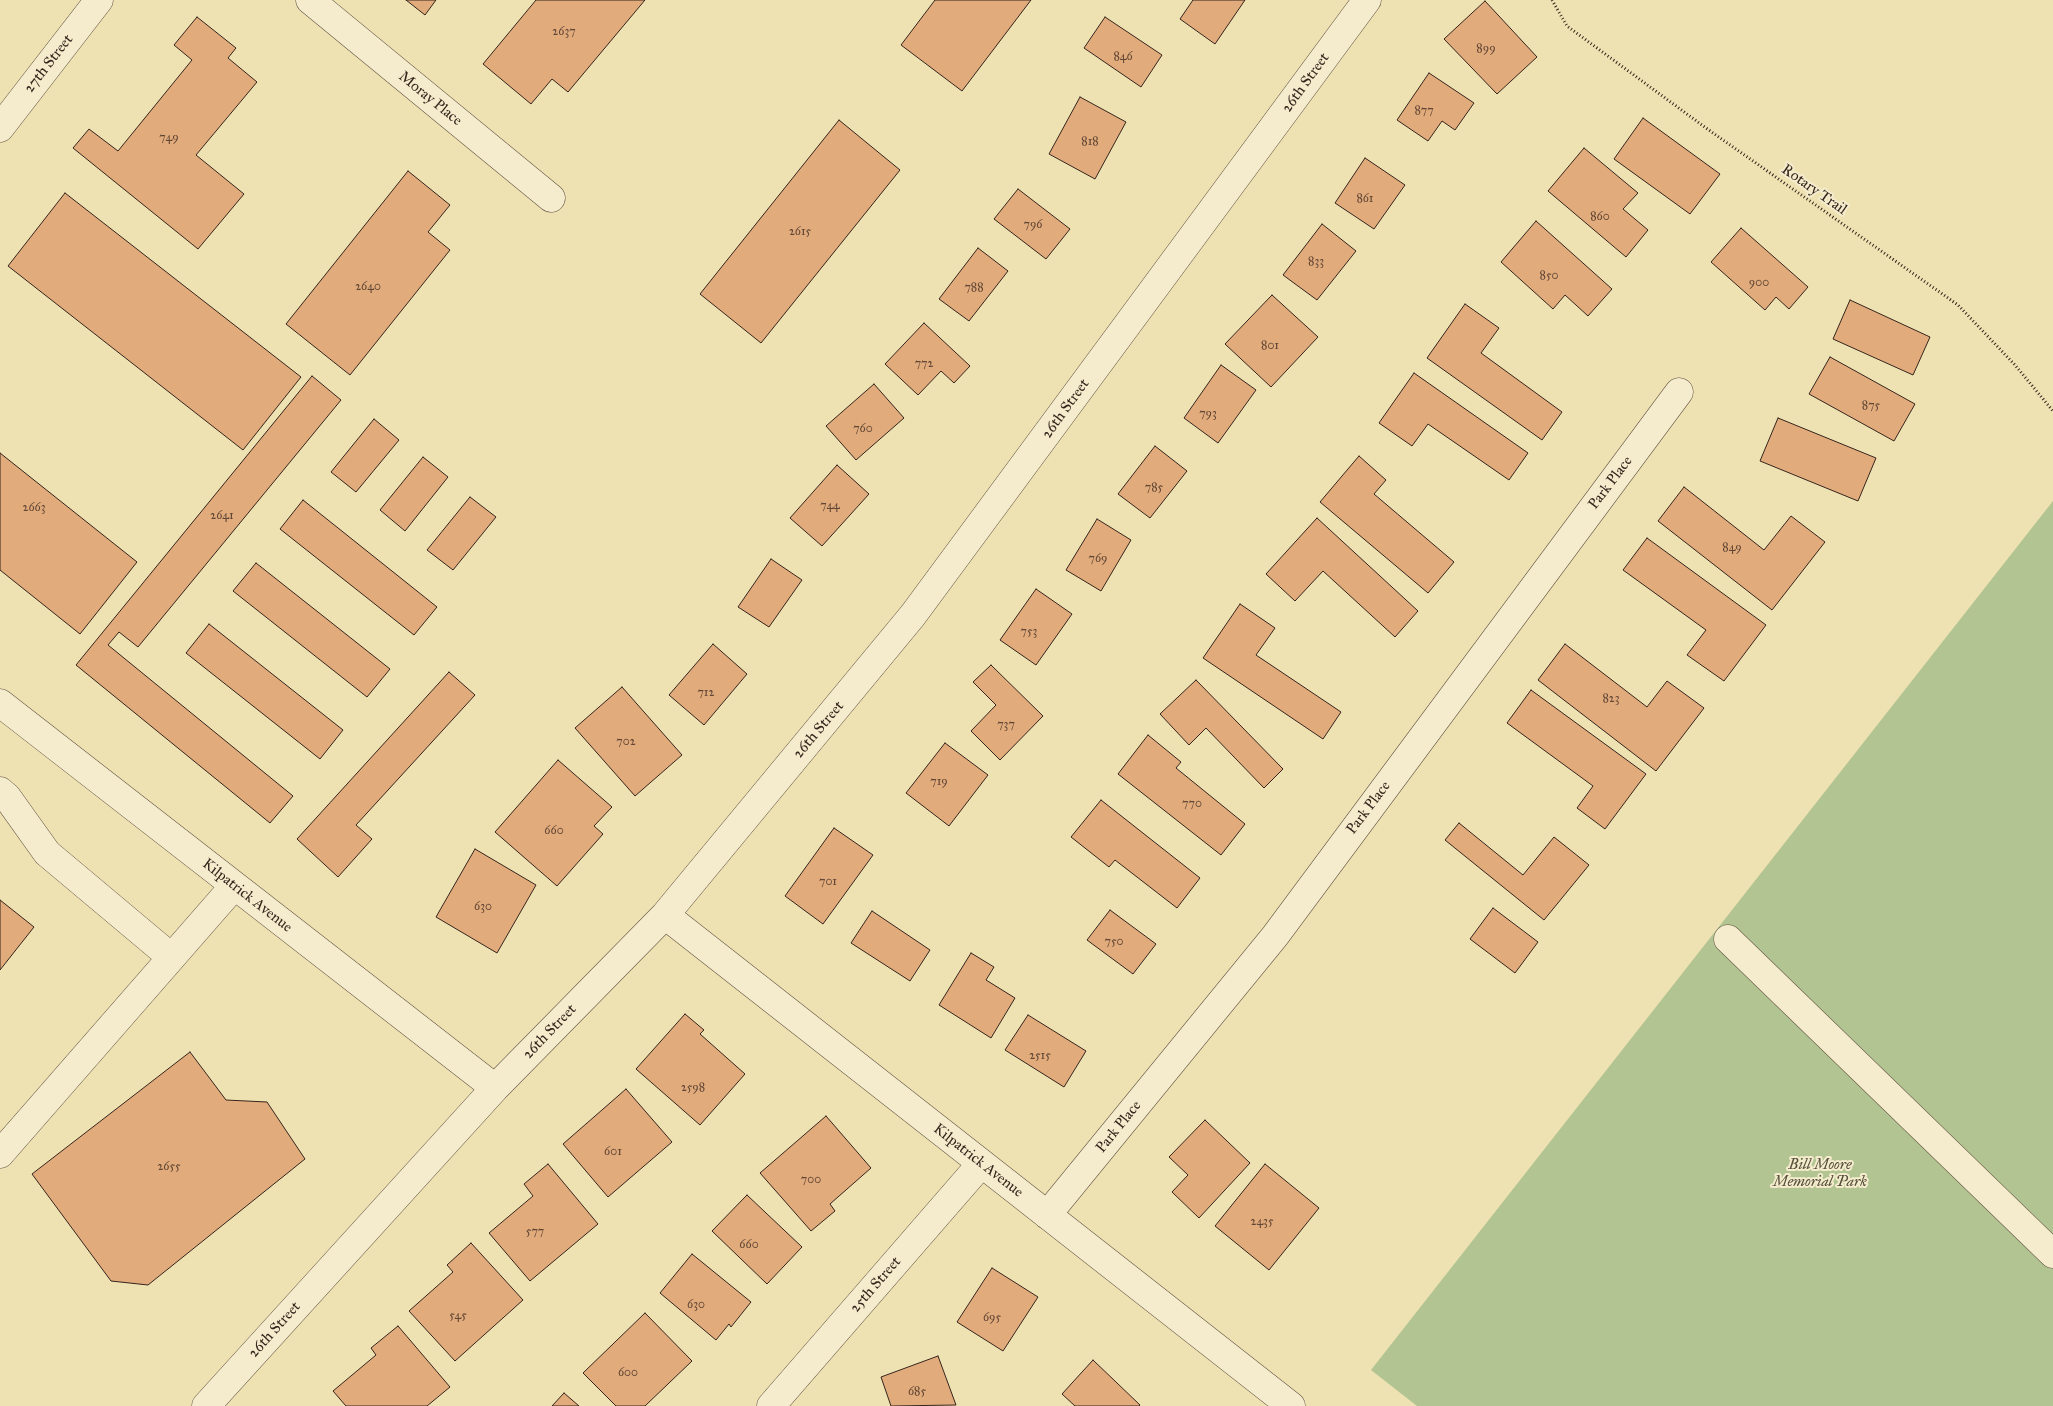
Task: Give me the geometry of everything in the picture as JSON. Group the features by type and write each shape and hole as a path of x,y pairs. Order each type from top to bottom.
{"street":[{"name":"27th Street","path":"0,128 99,0"},
{"name":"Moray Place","path":"310,0 551,198"},
{"name":"26th Street","path":"206,1406 495,1088 665,915 913,615 1367,0"},
{"name":"Park Place","path":"1047,1215 1275,936 1679,392"},
{"name":"Kilpatrick Avenue","path":"0,703 495,1088"},
{"path":"0,791 7,797 47,853 172,957"},
{"path":"0,1154 234,886"},
{"name":"Kilpatrick Avenue","path":"665,915 1291,1406"},
{"path":"1728,939 2053,1254"},
{"name":"25th Street","path":"771,1406 981,1164"}],"path":[{"name":"Rotary Trail","path":"1552,0 1567,26 1706,128 1958,305 2015,365 2053,411"}],"green space":[{"name":"Bill Moore Memorial Park","path":"2053,501 2053,1406 1417,1406 1371,1370"}],"building":[{"path":"406,0 436,0 425,15"},
{"path":"536,0 645,0 568,92 552,79 531,104 483,64"},
{"path":"935,0 1031,0 962,91 901,45"},
{"path":"1193,0 1245,0 1215,44 1180,19"},
{"path":"1485,1 1537,57 1497,94 1444,39"},
{"path":"197,17 236,48 228,58 257,82 196,155 244,194 198,249 73,148 89,129 118,151 192,60 174,45"},
{"path":"1105,17 1162,55 1141,87 1084,48"},
{"path":"1429,73 1474,103 1455,130 1442,121 1428,141 1397,120"},
{"path":"1080,97 1126,122 1095,179 1049,154"},
{"path":"1643,118 1720,174 1690,214 1614,159"},
{"path":"839,120 900,170 761,343 700,294"},
{"path":"1584,148 1638,193 1623,209 1648,230 1626,257 1548,191"},
{"path":"1365,158 1405,185 1374,229 1335,203"},
{"path":"408,171 450,205 428,232 450,250 350,375 286,324"},
{"path":"1018,189 1070,229 1046,259 994,219"},
{"path":"65,193 301,377 243,450 8,266"},
{"path":"1536,221 1612,289 1588,316 1565,295 1553,309 1501,262"},
{"path":"1322,224 1356,251 1317,300 1283,275"},
{"path":"1741,228 1808,287 1789,309 1776,297 1765,310 1711,262"},
{"path":"978,248 1008,271 969,321 939,299"},
{"path":"1272,295 1318,337 1271,387 1225,344"},
{"path":"1850,300 1930,337 1913,375 1833,339"},
{"path":"1465,304 1499,328 1481,353 1562,412 1542,440 1427,358"},
{"path":"924,323 970,366 954,383 941,371 918,395 885,364"},
{"path":"1830,357 1915,404 1894,441 1809,394"},
{"path":"1221,365 1256,390 1218,443 1184,418"},
{"path":"1414,373 1528,453 1509,480 1428,424 1412,446 1379,423"},
{"path":"312,376 341,400 138,647 119,632 108,645 293,796 270,823 76,665"},
{"path":"874,384 904,418 856,460 826,426"},
{"path":"1778,418 1876,458 1858,501 1760,461"},
{"path":"374,419 399,440 356,492 331,472"},
{"path":"1155,446 1187,471 1150,518 1118,494"},
{"path":"0,453 137,562 80,634 0,570"},
{"path":"1359,456 1386,480 1374,494 1454,562 1428,593 1320,502"},
{"path":"423,457 448,477 405,531 380,510"},
{"path":"837,465 869,494 822,546 790,518"},
{"path":"1684,487 1764,550 1791,516 1825,542 1772,610 1658,521"},
{"path":"470,497 496,517 453,570 427,550"},
{"path":"303,500 437,607 414,635 280,529"},
{"path":"1317,518 1418,611 1395,637 1323,571 1295,601 1266,574"},
{"path":"1097,519 1131,540 1101,591 1066,570"},
{"path":"1647,538 1766,625 1724,681 1687,655 1706,630 1623,570"},
{"path":"771,559 802,580 769,627 738,607"},
{"path":"256,563 390,669 367,697 233,591"},
{"path":"1036,589 1072,614 1036,665 1000,640"},
{"path":"1240,604 1275,628 1256,655 1341,712 1323,739 1203,658"},
{"path":"209,624 343,730 320,759 186,653"},
{"path":"713,644 747,674 704,725 669,695"},
{"path":"1565,644 1647,707 1667,681 1704,708 1656,771 1538,680"},
{"path":"991,665 1043,716 1000,760 971,731 996,705 973,682"},
{"path":"449,672 475,695 356,825 372,839 338,877 297,839"},
{"path":"1196,680 1283,769 1264,788 1206,728 1189,745 1160,714"},
{"path":"622,687 682,755 635,796 575,728"},
{"path":"1531,690 1646,774 1605,829 1577,808 1593,786 1507,723"},
{"path":"1148,735 1181,762 1176,768 1245,824 1221,855 1118,774"},
{"path":"945,743 988,775 949,826 906,793"},
{"path":"558,760 612,807 594,826 603,834 557,886 495,832"},
{"path":"1101,800 1200,878 1177,908 1115,860 1109,867 1071,837"},
{"path":"1459,823 1523,875 1554,837 1589,865 1544,920 1445,840"},
{"path":"834,828 873,855 823,924 785,896"},
{"path":"475,849 536,885 497,953 436,917"},
{"path":"0,900 34,927 0,970"},
{"path":"1493,908 1538,942 1515,973 1470,939"},
{"path":"1110,910 1156,944 1133,974 1087,940"},
{"path":"872,911 930,950 910,981 851,943"},
{"path":"971,953 994,967 986,980 1015,998 991,1038 939,1005"},
{"path":"685,1014 704,1030 700,1034 745,1074 700,1125 636,1069"},
{"path":"1028,1015 1086,1051 1064,1087 1005,1050"},
{"path":"190,1052 226,1100 267,1102 305,1159 148,1285 111,1281 32,1174"},
{"path":"626,1089 672,1142 608,1197 563,1144"},
{"path":"826,1116 871,1168 830,1204 835,1211 811,1231 760,1173"},
{"path":"1205,1120 1250,1163 1199,1218 1172,1192 1188,1175 1169,1157"},
{"path":"548,1164 598,1224 530,1281 489,1233 533,1196 524,1184"},
{"path":"1265,1164 1319,1208 1269,1270 1215,1226"},
{"path":"747,1195 802,1247 767,1284 712,1231"},
{"path":"471,1243 523,1300 455,1361 409,1311 453,1272 447,1265"},
{"path":"692,1254 751,1302 731,1327 729,1324 716,1340 660,1293"},
{"path":"992,1268 1038,1297 1003,1351 957,1322"},
{"path":"645,1313 692,1361 645,1406 616,1406 583,1373"},
{"path":"398,1326 450,1387 427,1406 346,1406 333,1391 376,1355 371,1348"},
{"path":"938,1356 956,1405 891,1406 881,1377"},
{"path":"1093,1360 1140,1405 1075,1406 1062,1394"},
{"path":"564,1393 579,1406 552,1406"}]}
